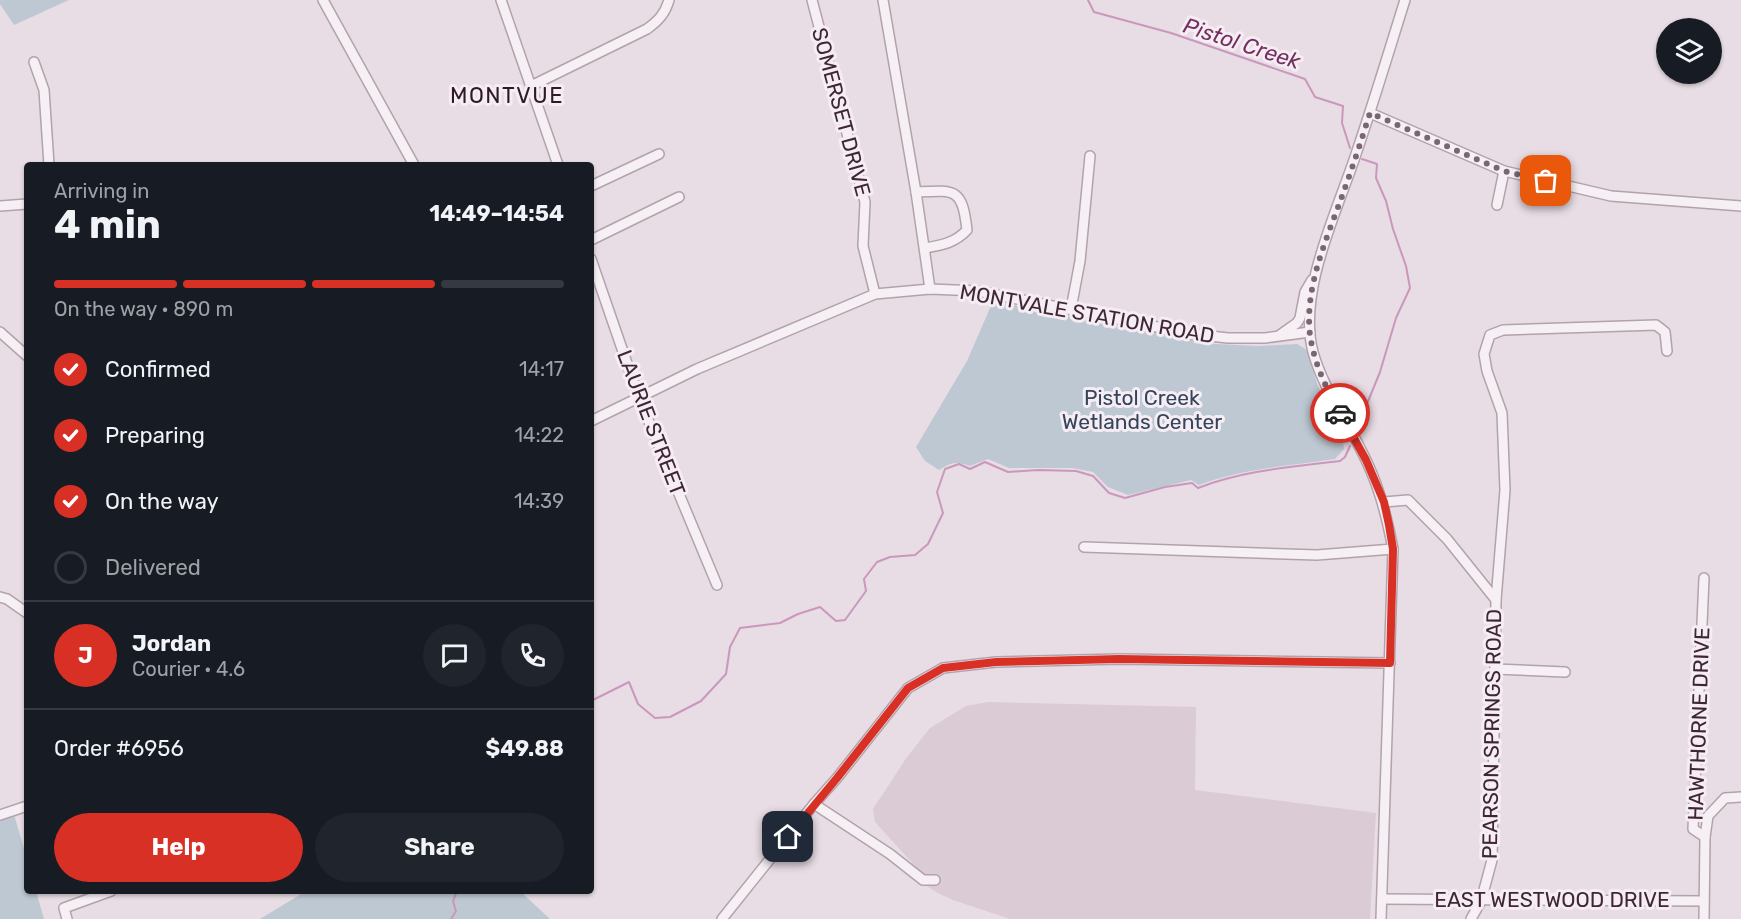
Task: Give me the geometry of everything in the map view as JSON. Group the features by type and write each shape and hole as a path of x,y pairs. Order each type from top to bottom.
{"street":[{"path":"323,0 412,162"},
{"path":"501,0 557,162"},
{"path":"531,86 647,29 659,20 669,0"},
{"name":"SOMERSET DRIVE","path":"812,0 866,202 863,246 875,294"},
{"path":"883,0 930,289"},
{"path":"1381,919 1393,549 1384,502 1362,450 1323,380 1313,351 1310,333 1316,273 1405,0"},
{"path":"34,62 44,90 49,162"},
{"path":"1370,113 1504,171 1611,196 1741,206"},
{"path":"594,185 659,154"},
{"path":"1071,309 1080,261 1090,156"},
{"path":"1497,205 1504,171"},
{"path":"916,192 952,192 961,198 965,210 967,230 958,240 941,246 925,248"},
{"path":"594,239 679,197"},
{"path":"0,206 24,204"},
{"name":"LAURIE STREET","path":"594,268 639,398 717,585"},
{"path":"1278,337 1300,318 1305,292 1316,273"},
{"name":"MONTVALE STATION ROAD","path":"594,420 697,369 875,294 930,289 978,291 1192,334 1228,338 1278,337 1310,333"},
{"path":"1496,600 1505,490 1502,413 1487,371 1484,354 1490,335 1503,330 1656,325 1665,332 1667,351"},
{"path":"0,332 24,353"},
{"name":"PEARSON SPRINGS ROAD","path":"1384,502 1408,500 1448,539 1496,600 1492,861 1481,901 1471,919"},
{"path":"1084,547 1317,555 1393,549"},
{"name":"HAWTHORNE DRIVE","path":"1704,578 1692,829 1705,837 1704,901"},
{"path":"0,597 24,611"},
{"path":"722,919 908,688 943,668 996,662 1119,659 1390,663"},
{"path":"1495,669 1565,672"},
{"path":"1705,837 1708,816 1725,798 1741,797"},
{"path":"814,804 890,854 923,880 935,880"},
{"path":"0,815 24,807"},
{"path":"67,919 64,908 103,894"},
{"name":"EAST WESTWOOD DRIVE","path":"1382,899 1704,901"},
{"path":"1704,901 1704,919"}],"shaded area":[{"path":"988,702 1196,707 1195,790 1376,813 1370,919 1010,919 938,893 917,880 916,867 875,822 873,809 907,757 930,728 966,706"}],"green space":[{"path":"0,0 69,0 14,25 0,4"},
{"name":"Pistol Creek Wetlands Center","path":"993,301 1216,344 1258,346 1297,344 1307,351 1318,386 1336,419 1334,425 1343,441 1344,449 1335,459 1249,471 1199,485 1191,480 1128,495 1108,487 1093,472 1072,468 1009,468 988,459 970,466 961,463 951,464 939,470 925,461 916,447 967,361"},
{"path":"13,811 24,849 24,894 37,894 44,919 0,919 0,815"},
{"path":"301,894 523,894 550,919 260,919"}],"waterway":[{"name":"Pistol Creek","path":"1088,0 1094,12 1171,33 1305,79 1315,97 1343,106 1342,123 1350,148"},
{"name":"Pistol Creek","path":"1358,426 1380,372 1396,318 1410,288 1406,266 1386,201 1376,178 1377,164 1362,159"},
{"name":"Pistol Creek","path":"594,700 629,682 638,704 655,718 670,717 701,701 726,674 730,647 740,628 780,623 820,607 836,621 845,620 866,591 864,579 877,562 890,557 915,555 928,544 943,513 937,492 945,469 959,464 970,469 985,462 1008,472 1076,471 1093,476 1109,493 1125,498 1165,487 1192,483 1198,488 1251,473 1340,461 1345,457 1350,446"},
{"name":"Pistol Creek","path":"451,919 456,911 453,901 456,894"}],"way so far":[{"path":"1340,413 1318,370 1313,351 1310,333 1312,296 1321,256 1370,113 1504,171 1546,181"}],"district":[{"name":"MONTVUE","path":"507,95"}],"route":[{"path":"788,837 908,688 943,668 996,662 1119,659 1390,663 1393,549 1389,525 1384,502 1366,460 1340,413"}]}
